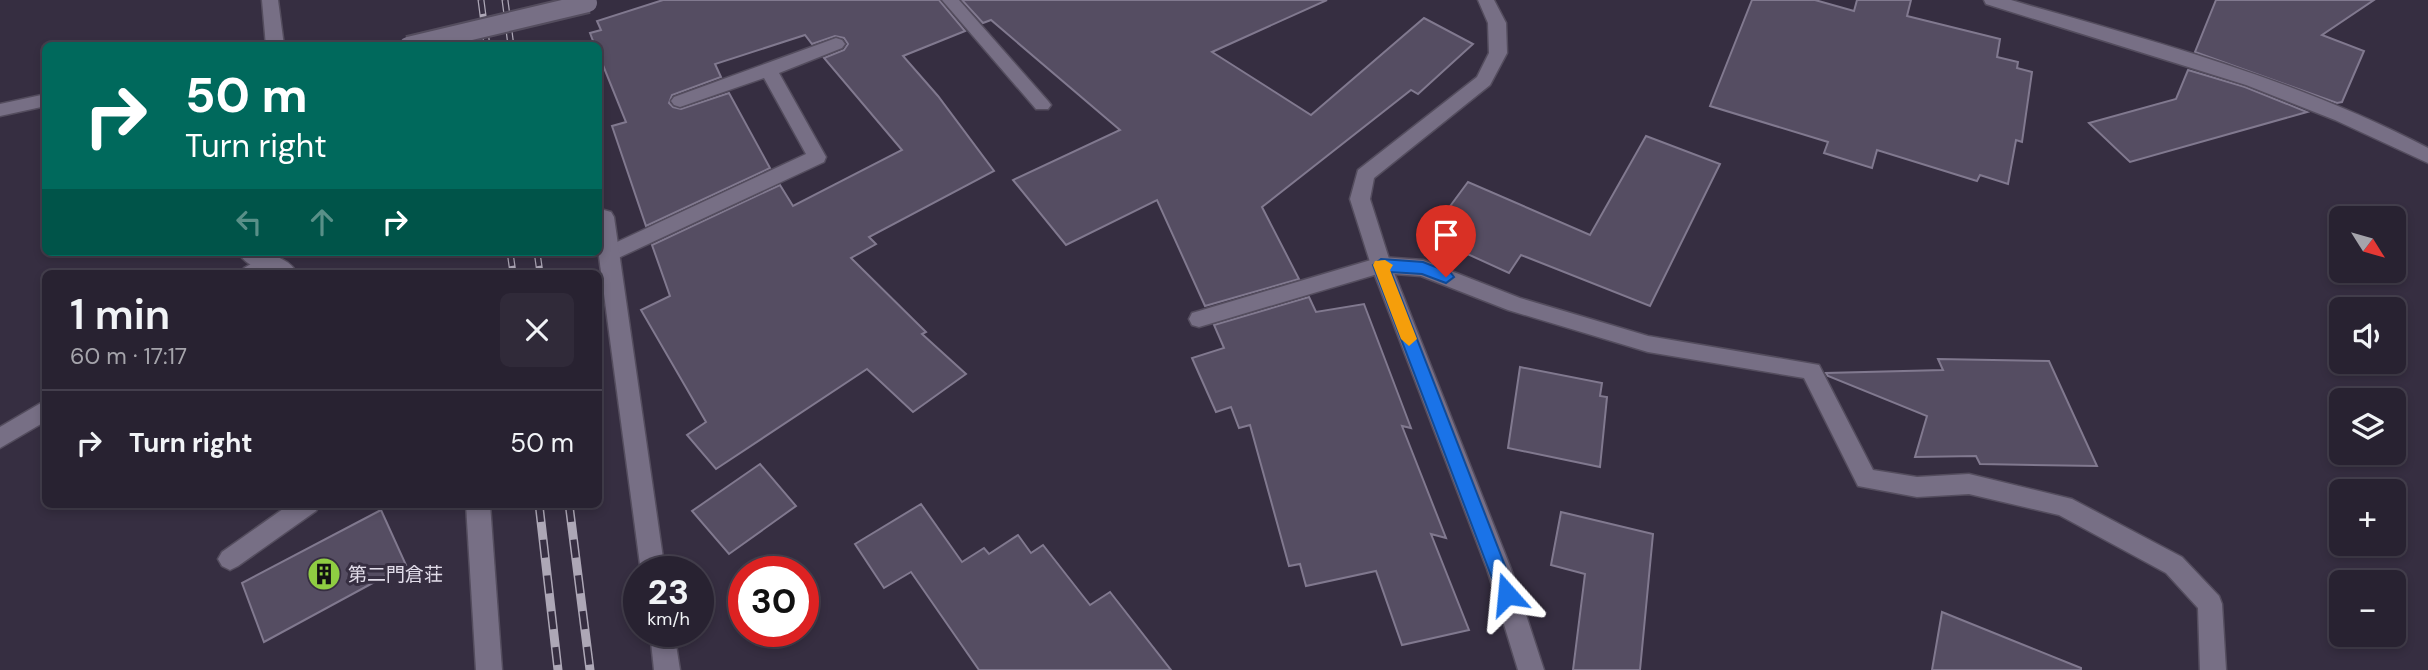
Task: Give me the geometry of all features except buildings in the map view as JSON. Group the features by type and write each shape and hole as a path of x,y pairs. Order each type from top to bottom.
{"street":[{"path":"270,0 275,42"},
{"path":"950,0 1042,105"},
{"path":"1486,0 1497,23 1498,53 1484,81 1365,175 1360,200 1381,265 1499,569 1531,670"},
{"path":"1992,0 2143,43 2314,103 2399,140 2428,156"},
{"path":"425,42 593,2"},
{"path":"680,101 836,44"},
{"path":"610,254 817,157 769,70"},
{"path":"0,110 42,101"},
{"path":"604,217 651,556"},
{"path":"1199,319 1381,265 1423,268 1515,304 1648,344 1811,371 1866,479 1917,487 1969,484 2064,506 2174,565 2210,604 2213,670"},
{"path":"0,439 42,412"},
{"path":"230,559 302,508"},
{"path":"478,508 489,670"},
{"path":"664,647 667,670"}],"railway":[{"path":"481,0 486,42"},
{"path":"505,0 510,42"},
{"path":"511,256 513,270"},
{"path":"538,256 540,270"},
{"path":"539,508 558,670"},
{"path":"570,508 590,670"}],"slow traffic":[{"path":"1385,265 1381,265 1409,339"}],"place":[{"name":"第二門倉荘","path":"324,574"}],"route":[{"path":"1446,277 1423,268 1381,265 1507,594"}]}
